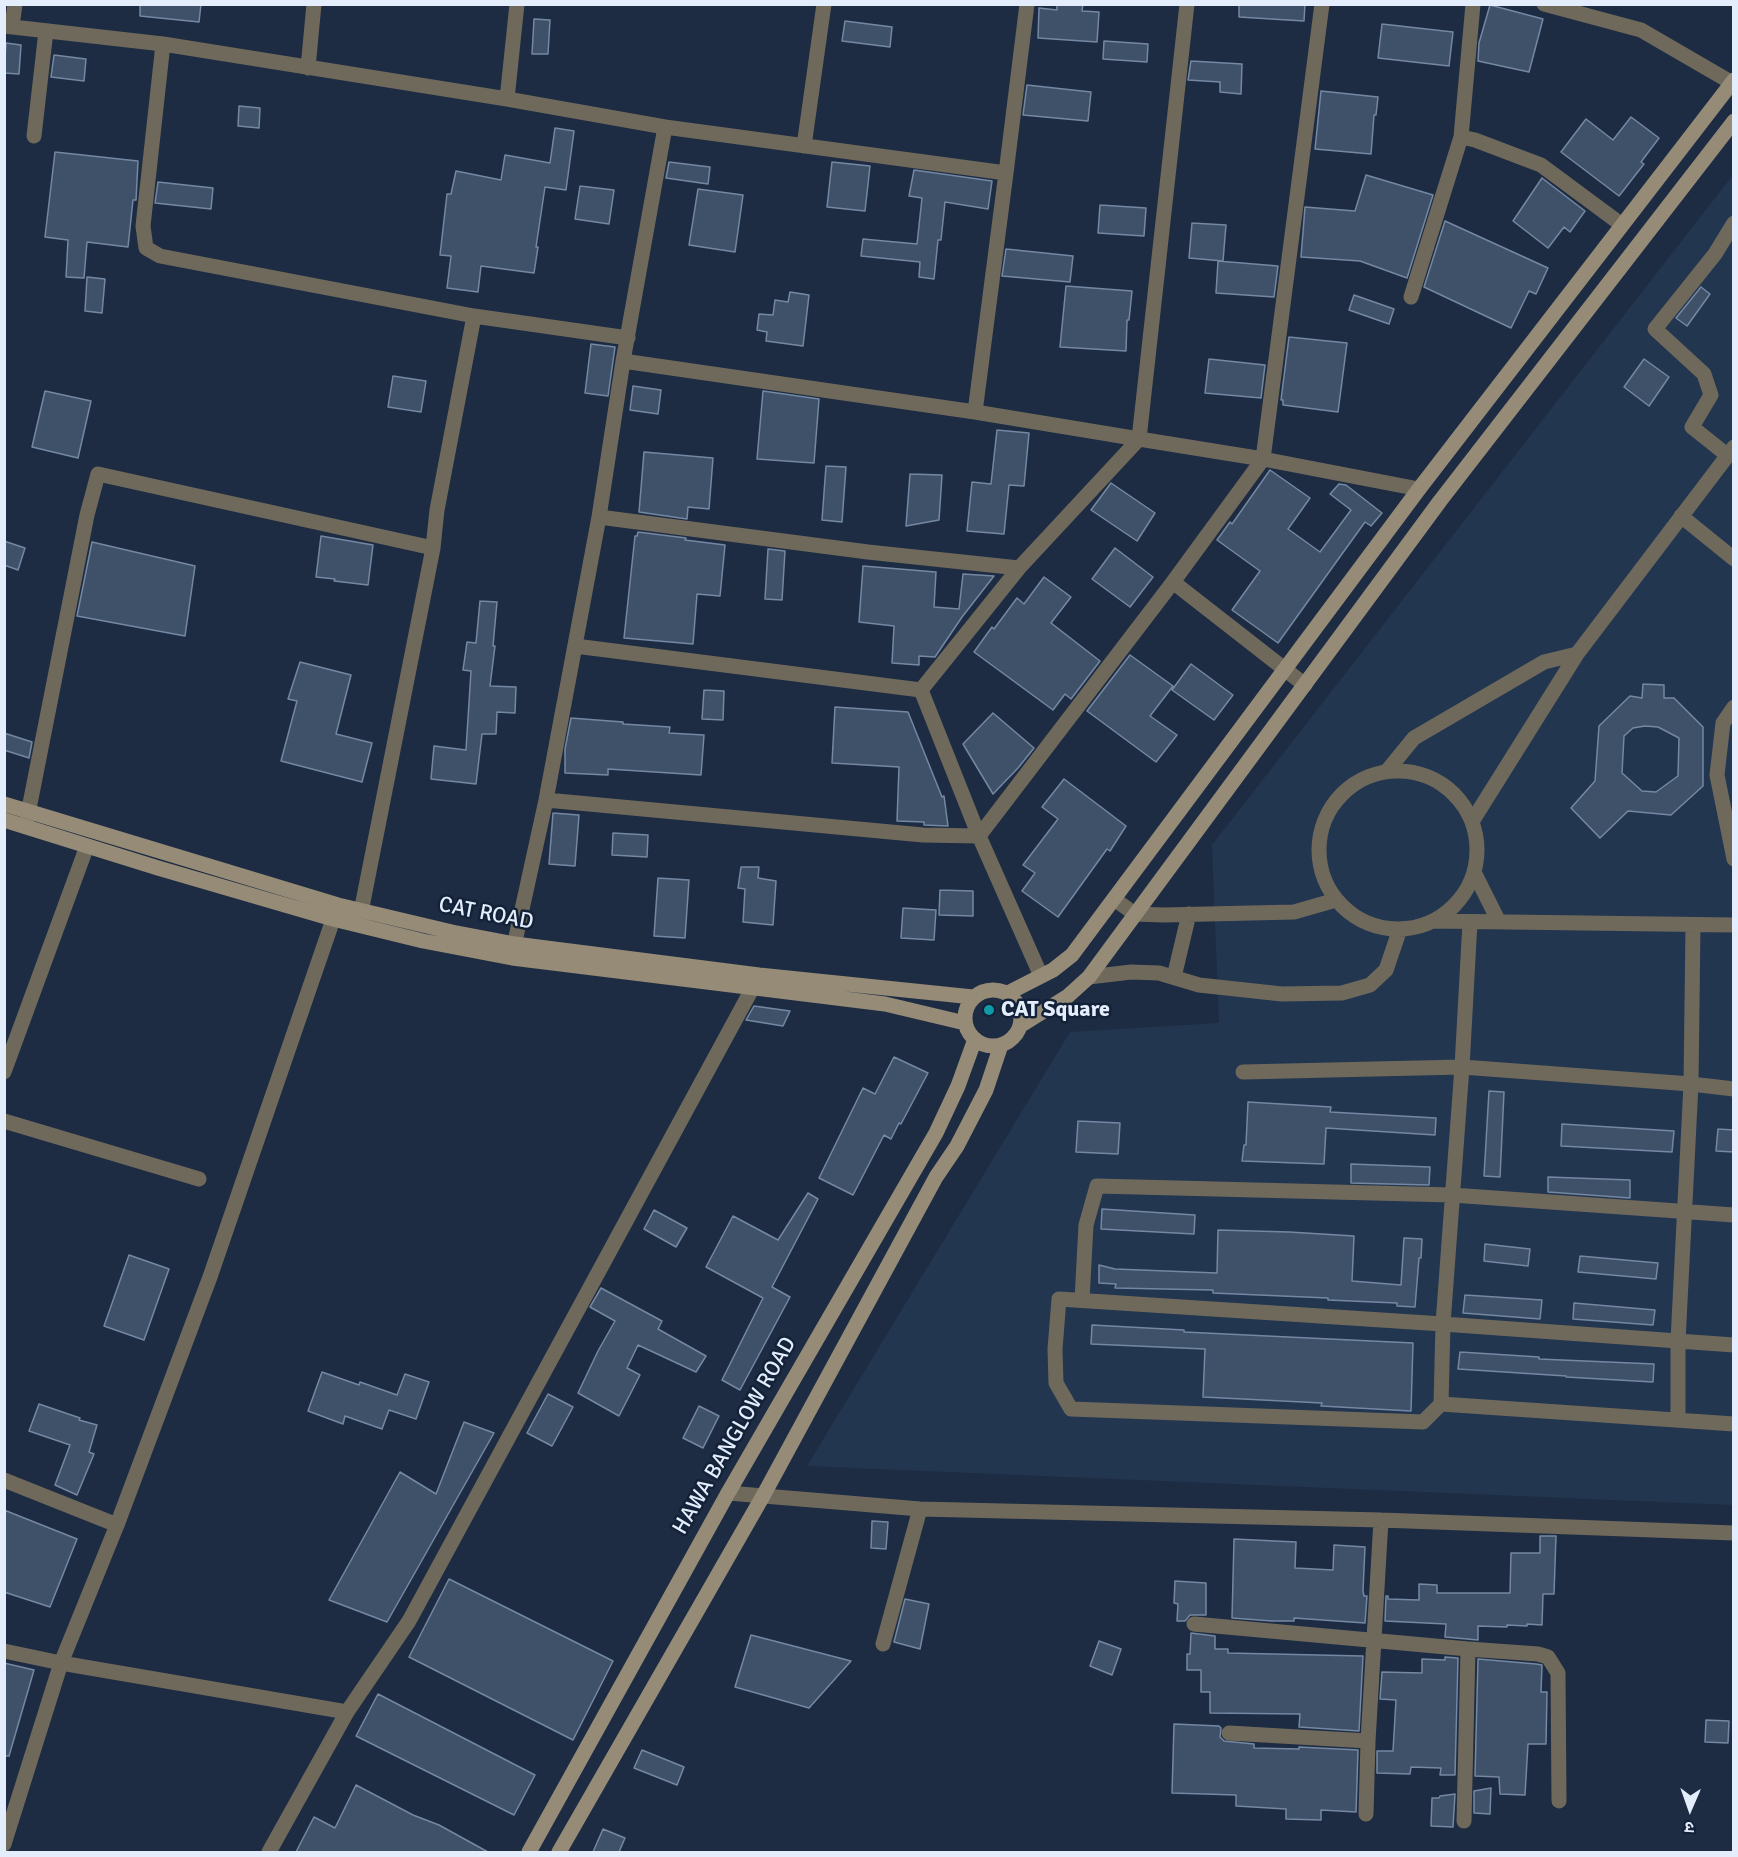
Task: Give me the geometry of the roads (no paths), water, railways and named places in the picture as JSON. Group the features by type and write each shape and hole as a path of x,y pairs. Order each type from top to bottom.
{"street":[{"path":"15,4 8,26 163,44 507,99 665,127 1006,173"},
{"path":"308,68 314,4"},
{"path":"507,99 517,4"},
{"path":"804,146 824,4"},
{"path":"975,412 1027,4"},
{"path":"921,690 1019,568 1139,439 1187,4"},
{"path":"979,836 1173,582 1263,459 1322,4"},
{"path":"1411,297 1461,137 1473,4"},
{"path":"1008,993 1053,970 1072,955 1419,489 1733,82 1641,30 1544,4"},
{"path":"34,136 46,31"},
{"path":"163,44 143,226 146,248 160,256 474,315 628,338"},
{"path":"1020,1026 1068,996 1089,977 1440,501 1734,121"},
{"path":"513,951 546,800 599,517 623,361 665,127"},
{"path":"1461,137 1541,165 1622,225"},
{"path":"1473,820 1577,654 1730,451 1692,427 1711,395 1704,374 1655,329 1715,254 1734,223"},
{"path":"360,918 433,548 437,510 474,315"},
{"path":"623,361 975,412 1263,459 1419,489"},
{"path":"27,819 87,515 98,474 433,548"},
{"path":"1681,516 1734,559"},
{"path":"599,517 868,552 1019,568"},
{"path":"1173,582 1305,685"},
{"path":"575,646 921,690"},
{"path":"1387,771 1414,738 1544,662 1577,654"},
{"path":"921,690 979,836 1041,976"},
{"path":"1734,707 1723,723 1717,775 1734,859"},
{"path":"1387,771 1414,771 1439,781 1459,798 1473,820 1479,847 1475,874 1462,898 1450,911 1418,927 1400,929 1376,926 1354,916 1336,900 1324,879 1318,856 1320,832 1329,810 1344,791 1364,778 1387,771"},
{"path":"546,800 923,835 979,836"},
{"name":"CAT ROAD","path":"4,804 27,819 87,846 336,911"},
{"name":"CAT ROAD","path":"4,820 27,819 360,918 452,932 513,951 756,982 885,1004 965,1023"},
{"path":"4,1072 87,846"},
{"path":"1475,874 1499,922"},
{"path":"1114,899 1135,914 1294,912 1336,900"},
{"path":"4,1844 61,1663 117,1525 210,1277 336,911"},
{"path":"1174,977 1189,914"},
{"path":"1434,921 1734,925"},
{"path":"1470,922 1443,1324 1441,1404 1423,1422 1071,1409 1056,1383 1054,1349 1059,1299 1443,1324 1734,1345"},
{"path":"1678,1420 1678,1341 1691,1084 1693,925"},
{"path":"1089,977 1131,972 1159,973 1199,985 1282,994 1342,993 1370,985 1386,970 1400,929"},
{"path":"269,1852 347,1712 409,1622 756,982"},
{"name":"CAT ROAD","path":"756,982 974,997"},
{"path":"990,989 1008,993 1015,999 1022,1017 1016,1034 1010,1040 1001,1045 992,1046 983,1044 969,1032 965,1023 965,1014 974,997 990,989"},
{"name":"HAWA BANGLOW ROAD","path":"529,1852 728,1493 936,1132 958,1086 975,1039"},
{"path":"559,1852 763,1496 936,1177 957,1146 986,1090 1001,1045"},
{"path":"1243,1072 1462,1067 1734,1089"},
{"path":"4,1122 199,1179"},
{"path":"916,1165 936,1177"},
{"path":"1082,1300 1086,1225 1097,1186 1452,1195 1734,1215"},
{"path":"1441,1404 1734,1424"},
{"path":"4,1480 117,1525"},
{"path":"728,1493 920,1509 1381,1520 1734,1533"},
{"path":"883,1644 920,1509"},
{"path":"1366,1814 1381,1520"},
{"path":"1194,1624 1538,1654 1548,1657 1558,1673 1559,1801"},
{"path":"1464,1821 1468,1649"},
{"path":"4,1651 61,1663 347,1712"},
{"path":"1229,1733 1368,1741"}],"place":[{"name":"CAT Square","path":"989,1010"}]}
